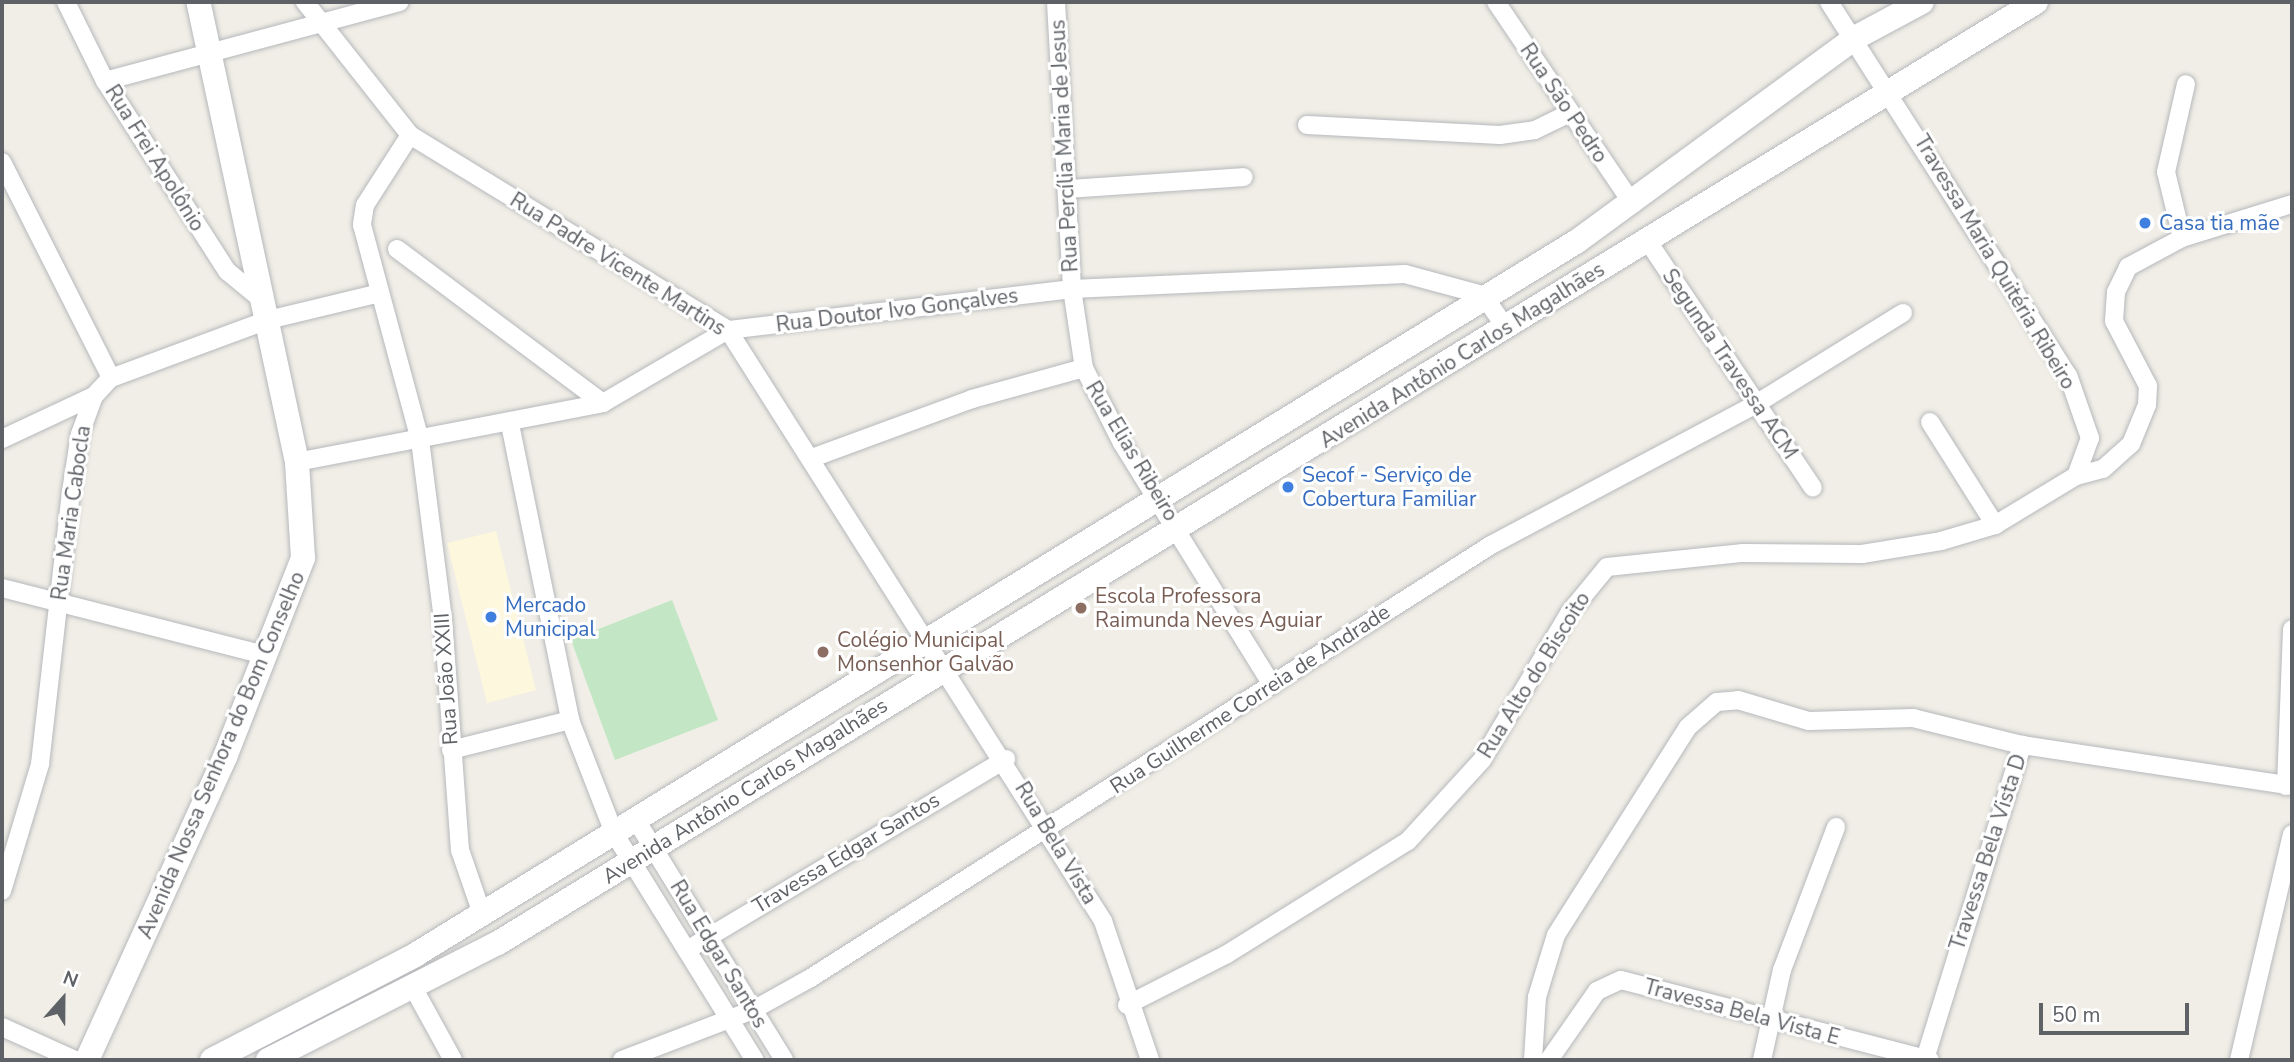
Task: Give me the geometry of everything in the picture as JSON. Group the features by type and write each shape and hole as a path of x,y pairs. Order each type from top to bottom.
{"main road":[{"name":"Avenida Nossa Senhora do Bom Conselho","path":"89,1057 265,655 303,558 297,462 198,2"},
{"name":"Avenida Antônio Carlos Magalhães","path":"212,1060 482,915 929,641 1633,204 1853,40 1884,13 1922,2"},
{"name":"Avenida Antônio Carlos Magalhães","path":"268,1060 414,989 631,862 1180,530 1504,325 2036,2"}],"street":[{"name":"Rua Frei Apolônio","path":"66,2 105,81 227,271 265,310"},
{"name":"Rua Padre Vicente Martins","path":"305,2 410,135 728,330 929,641"},
{"path":"105,81 400,2"},
{"name":"Rua Percília Maria de Jesus","path":"1056,2 1073,289"},
{"name":"Rua São Pedro","path":"1496,2 1633,204"},
{"name":"Travessa Maria Quitéria Ribeiro","path":"1829,2 1890,91 2068,375 2090,438 2076,476"},
{"path":"2182,239 2166,172 2186,84"},
{"path":"1307,125 1500,135 1535,130 1570,113"},
{"name":"Rua João XXIII","path":"410,135 362,216 376,294 419,440 439,581 463,870 482,915"},
{"path":"2,162 111,378 265,310 376,294"},
{"path":"1068,189 1244,177"},
{"name":"Rua Alto do Biscoito","path":"1127,1005 1227,954 1408,841 1482,760 1570,612 1607,567 1743,553 1862,554 1995,525 2076,476 2103,469 2140,429 2148,386 2114,321 2116,292 2137,259 2182,239 2292,204"},
{"name":"Segunda Travessa ACM","path":"1647,240 1813,488"},
{"path":"397,248 603,403"},
{"name":"Rua Doutor Ivo Gonçalves","path":"297,462 510,424 603,403 728,330 1073,289 1380,272 1428,276 1483,295"},
{"name":"Rua Elias Ribeiro","path":"1073,289 1084,368 1122,443 1159,496 1272,685"},
{"path":"1483,295 1504,325"},
{"name":"Rua Guilherme Correia de Andrade","path":"622,1060 752,1010 1047,829 1491,545 1756,404 1903,313"},
{"path":"812,458 972,399 1084,368"},
{"name":"Rua Maria Cabocla","path":"2,891 40,764 80,434 94,396 111,378"},
{"path":"2,439 94,396"},
{"path":"1930,422 1995,525"},
{"path":"510,424 570,720 614,833"},
{"path":"2,588 265,655"},
{"path":"2289,786 2292,629"},
{"name":"Rua Bela Vista","path":"929,641 1006,759 1115,943 1127,1005 1150,1060"},
{"path":"1533,1060 1537,997 1556,935 1655,778 1699,714 1728,700 1809,721 1924,719 2022,745"},
{"path":"451,750 570,720"},
{"name":"Travessa Bela Vista D","path":"1928,1060 2022,745 2289,786"},
{"name":"Travessa Edgar Santos","path":"687,950 1006,759"},
{"name":"Rua Edgar Santos","path":"636,820 710,935 784,1060"},
{"path":"1762,1060 1786,959 1836,827"},
{"name":"Rua Edgar Santos","path":"614,833 755,1060"},
{"path":"2239,1060 2292,834"},
{"name":"Travessa Bela Vista E","path":"1549,1060 1597,991 1610,982 1633,982 1770,1023 1928,1060"},
{"path":"414,989 453,1060"},
{"path":"2,1027 89,1057"}],"shaded area":[{"name":"Mercado Municipal","path":"496,531 536,690 487,703 447,543"}],"green space":[{"path":"672,600 718,720 615,760 571,640"}],"place":[{"name":"Casa tia mãe","path":"2145,223"},
{"name":"Secof - Serviço de Cobertura Familiar","path":"1288,487"},
{"name":"Escola Professora Raimunda Neves Aguiar","path":"1081,608"},
{"name":"Mercado Municipal","path":"491,617"},
{"name":"Colégio Municipal Monsenhor Galvão","path":"823,652"}]}
